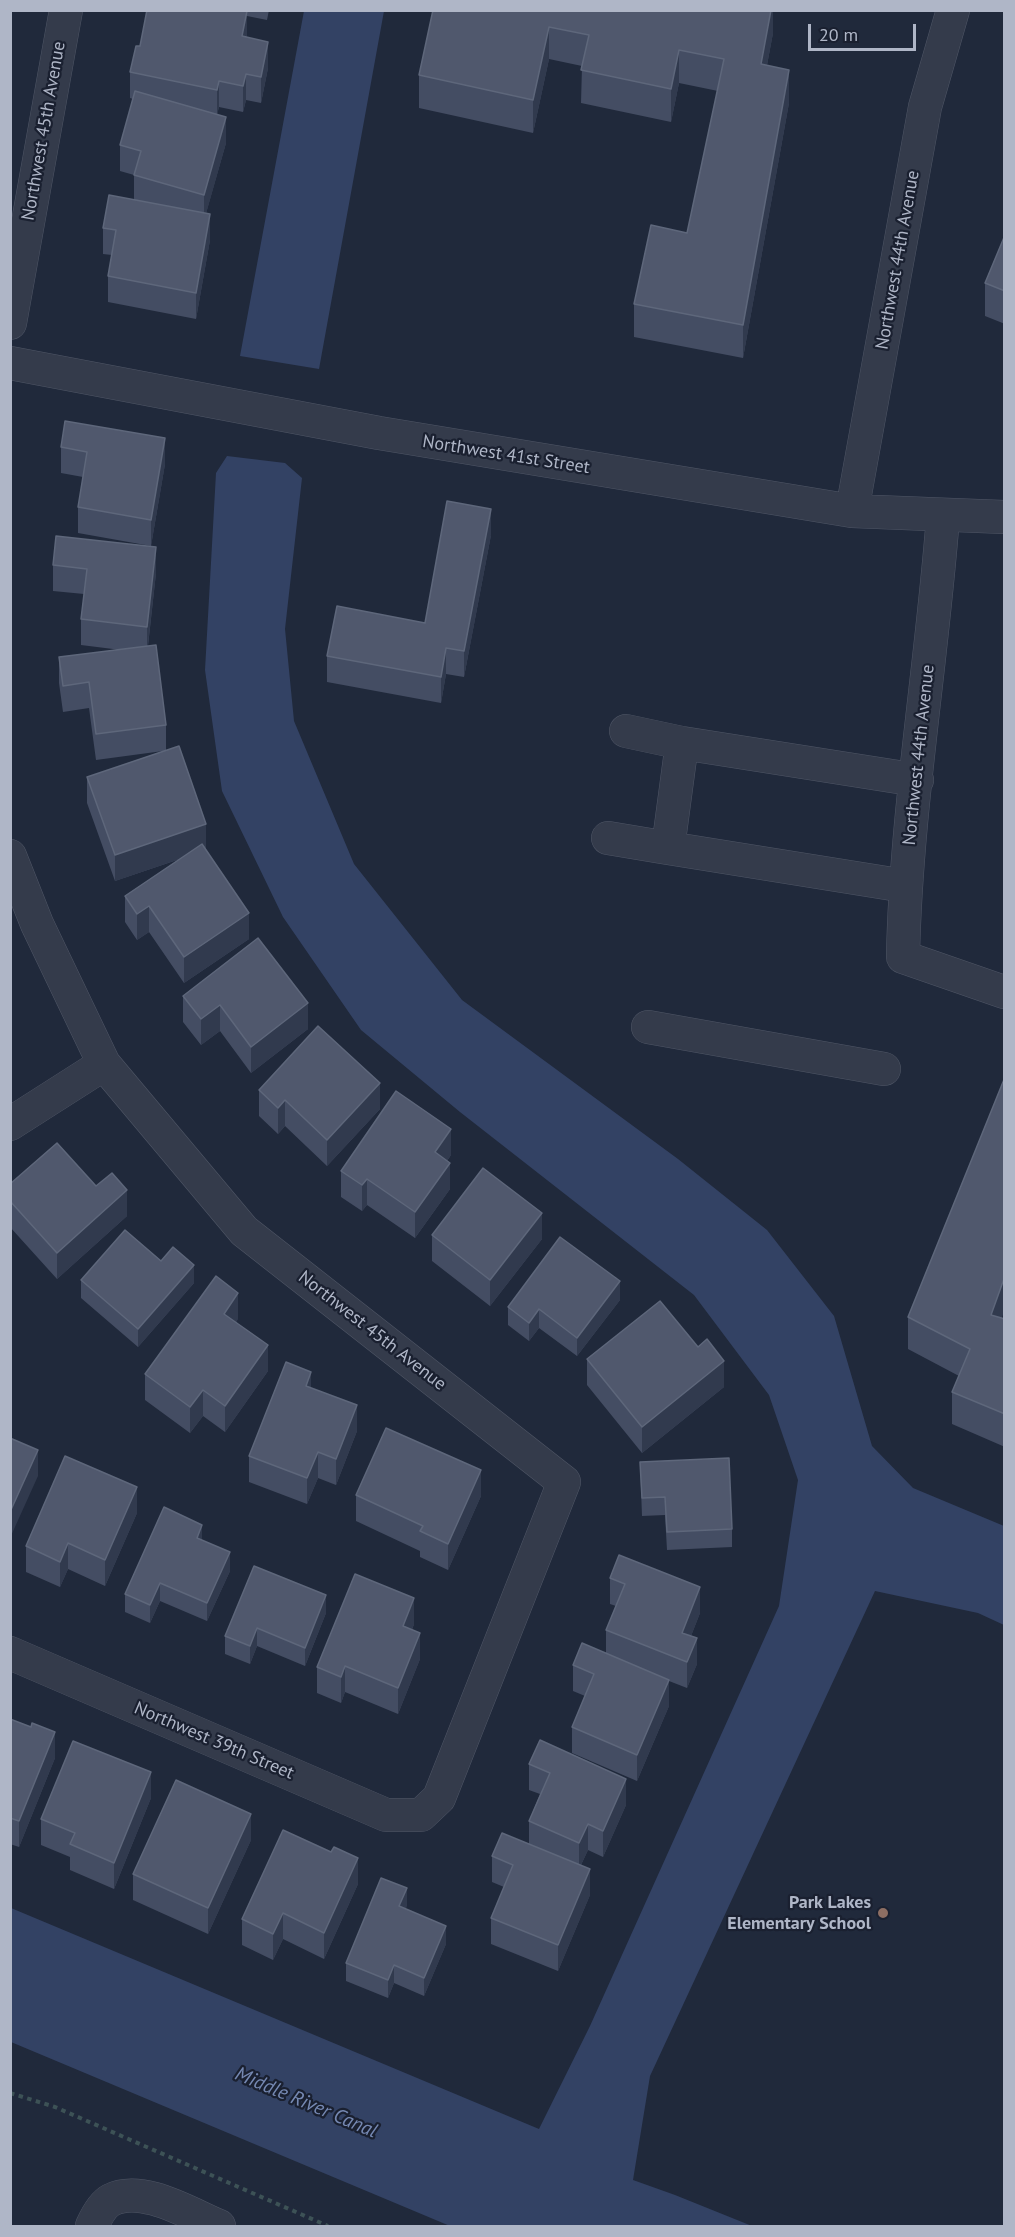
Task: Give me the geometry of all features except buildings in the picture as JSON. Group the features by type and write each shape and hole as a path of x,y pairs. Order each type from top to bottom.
{"street":[{"name":"Northwest 45th Avenue","path":"10,323 66,10"},
{"name":"Northwest 44th Avenue","path":"852,512 925,107 954,10"},
{"name":"Northwest 41st Street","path":"10,363 379,434 852,512 1005,517"},
{"name":"Northwest 44th Avenue","path":"943,516 905,886 903,957 1005,992"},
{"path":"626,731 682,743 916,780"},
{"path":"668,848 682,743"},
{"path":"608,838 905,886"},
{"name":"Northwest 45th Avenue","path":"10,856 37,924 104,1064 244,1231 564,1482 439,1798 421,1815"},
{"path":"648,1027 884,1069"},
{"path":"10,1124 104,1064"},
{"name":"Northwest 39th Street","path":"10,1653 386,1815 421,1815"},
{"path":"92,2226 97,2215 110,2201 128,2195 154,2199 219,2226"}],"path":[{"path":"10,2093 55,2107 328,2226"}],"water":[{"path":"304,11 384,11 319,369 240,356"},
{"name":"Middle River Canal","path":"227,456 285,463 302,478 285,629 294,721 354,864 462,1000 678,1159 767,1230 834,1316 872,1446 913,1488 1004,1526 1004,1625 978,1613 875,1591 650,2076 633,2180 752,2226 450,2226 11,2042 11,1908 539,2129 590,2026 779,1606 798,1480 769,1395 694,1295 460,1112 361,1030 283,917 222,791 205,670 216,473"}],"place":[{"name":"Park Lakes Elementary School","path":"883,1913"}]}
